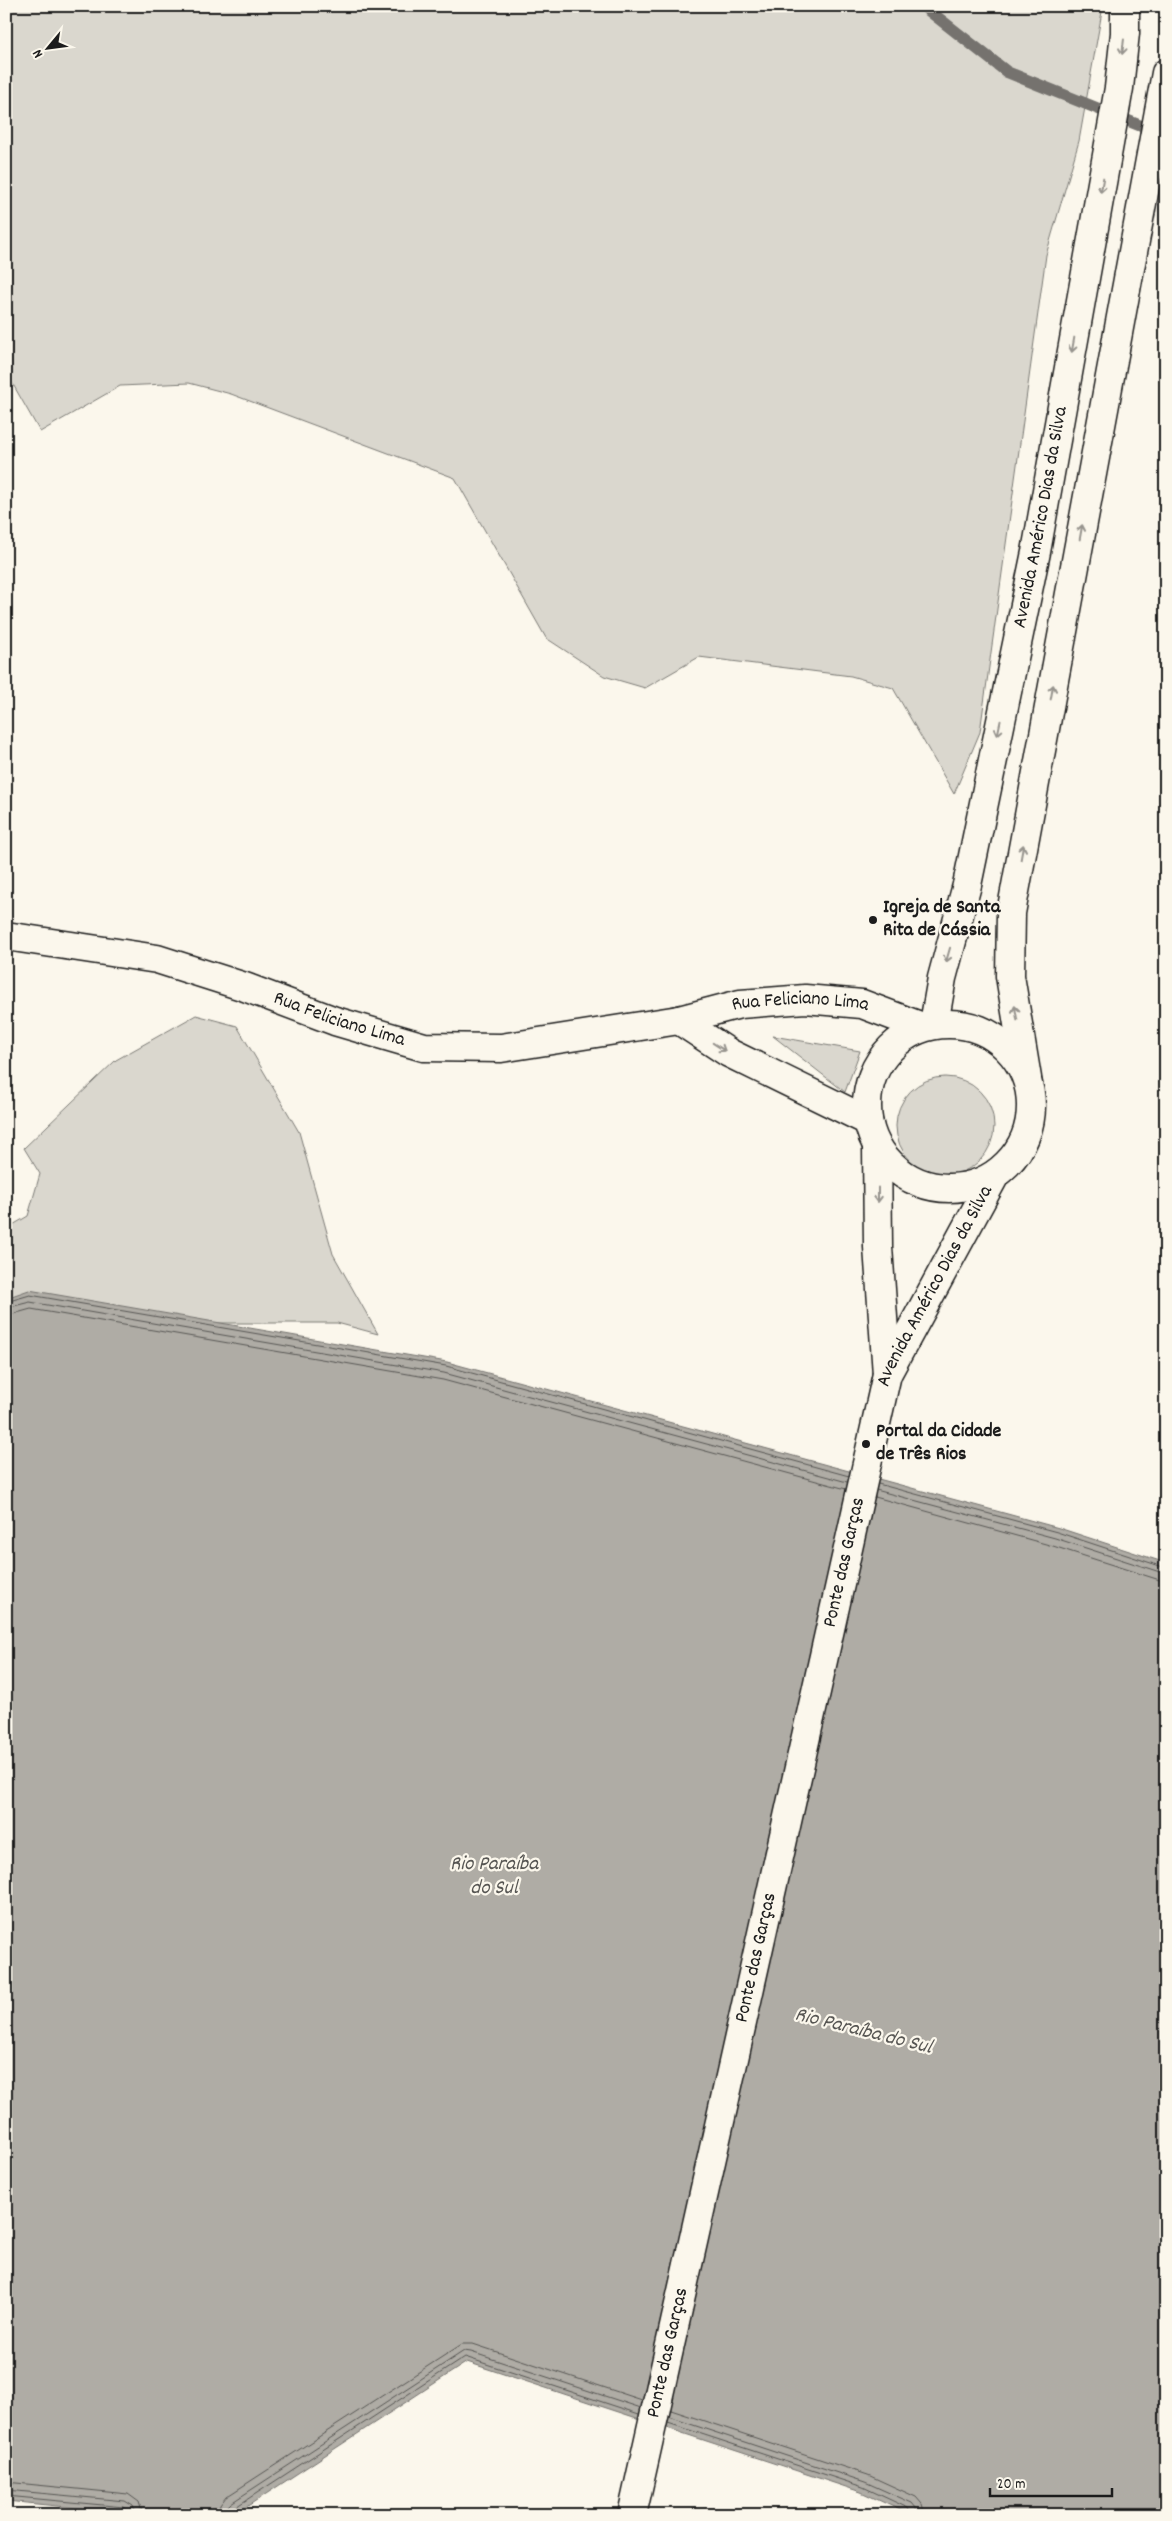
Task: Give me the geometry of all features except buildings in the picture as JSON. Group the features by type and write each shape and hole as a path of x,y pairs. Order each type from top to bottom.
{"main road":[{"name":"Avenida Américo Dias da Silva","path":"927,1025 942,978 967,885 1034,561 1110,137 1125,33 1125,6"},
{"name":"Avenida Américo Dias da Silva","path":"880,1401 887,1374 995,1175 1015,1156 1028,1132 1032,1105 1010,976 1011,913 1166,72"},
{"name":"Rua Feliciano Lima","path":"6,936 157,959 245,987 335,1021 424,1047 501,1048 679,1020 740,1004 805,999 862,1004 927,1025"},
{"name":"Rua Feliciano Lima","path":"679,1020 729,1053 868,1121"},
{"name":"Avenida Américo Dias da Silva","path":"995,1175 970,1186 943,1188 917,1182 894,1167 878,1146 868,1121 868,1093 876,1068 892,1046 927,1025 968,1025 993,1035 1014,1054 1027,1078"},
{"path":"878,1146 878,1247 887,1374"},
{"name":"Ponte das Garças","path":"632,2515 880,1401"}],"shaded area":[{"path":"6,6 1103,6 1079,141 1046,255 980,732 954,794 893,688 851,676 699,657 645,688 604,676 546,638 455,478 231,394 189,383 120,386 40,432 6,372"},
{"path":"196,1015 237,1026 299,1132 333,1254 378,1334 337,1323 6,1323 6,1229 28,1216 40,1174 24,1148 116,1060"},
{"path":"773,1036 860,1051 845,1092"},
{"path":"945,1077 964,1080 980,1091 991,1107 994,1126 991,1145 980,1161 964,1172 945,1175 926,1172 910,1161 899,1145 896,1126 899,1107 910,1091 926,1080"}],"water":[{"name":"Rio Paraíba do Sul","path":"29,1290 447,1362 1059,1528 1166,1563 1166,2515 911,2515 861,2492 467,2362 234,2515 149,2515 6,2501 6,1298"}],"waterway":[{"path":"923,6 1007,72 1156,132"}],"place":[{"name":"Igreja de Santa Rita de Cássia","path":"873,920"},
{"name":"Portal da Cidade de Três Rios","path":"866,1444"}]}
